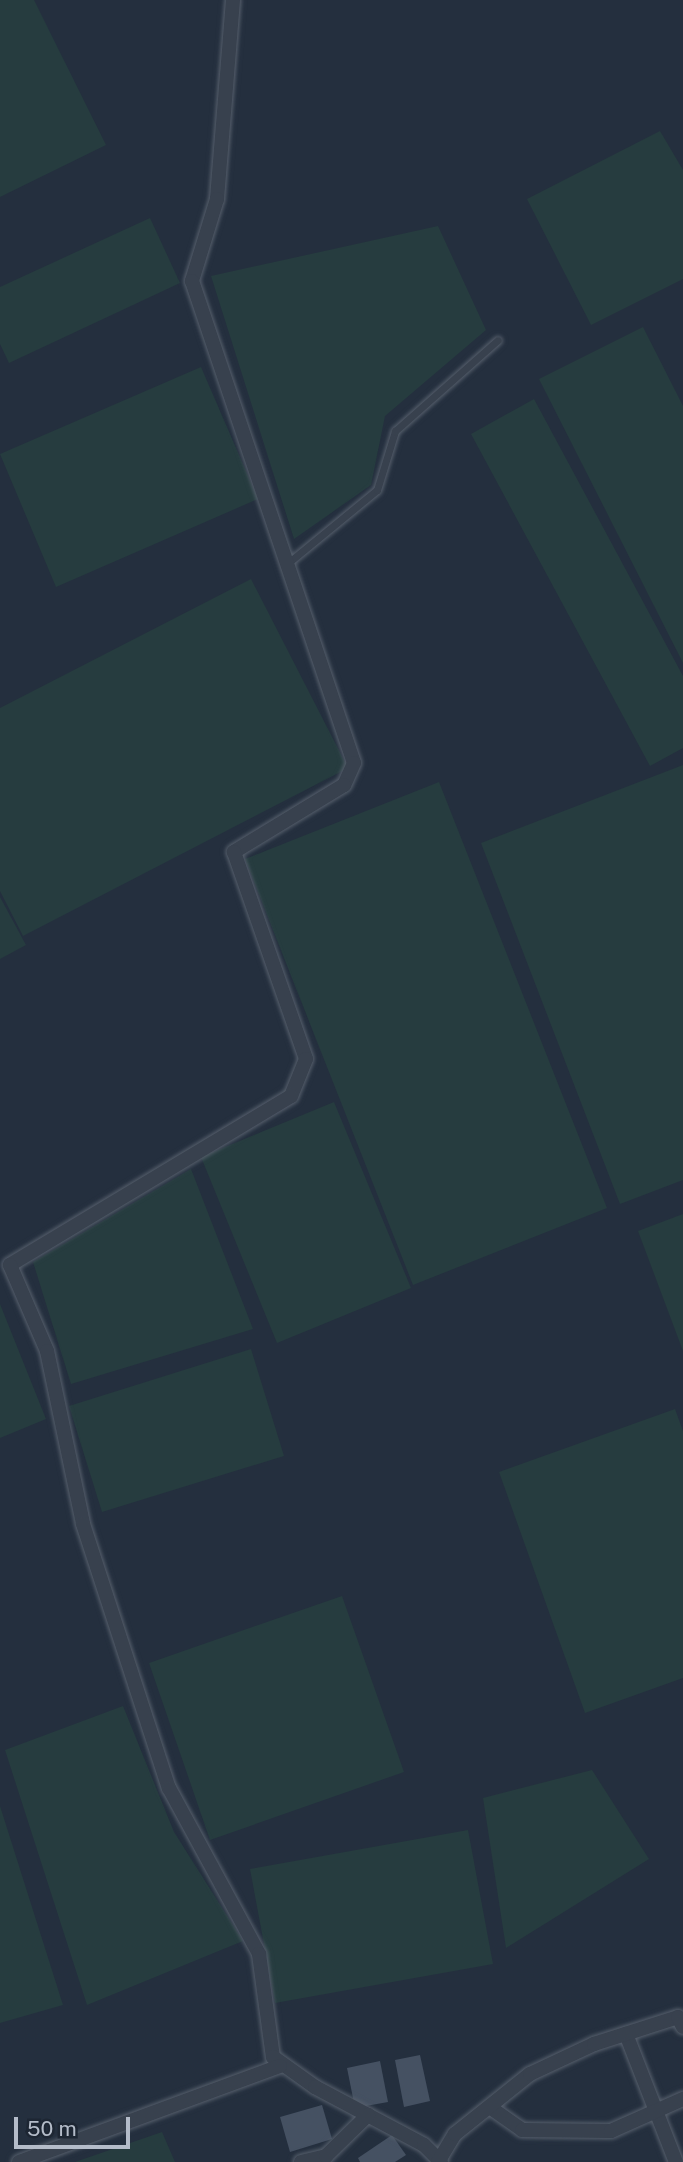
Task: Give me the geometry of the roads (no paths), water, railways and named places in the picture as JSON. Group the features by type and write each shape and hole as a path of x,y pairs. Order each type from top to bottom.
{"street":[{"path":"233,0 217,199 192,281 347,735 353,775 238,845 233,863 306,1059 301,1080 291,1096 10,1265 47,1351 83,1524 169,1788 250,1928 259,1954 268,2047 280,2066 368,2115 439,2161 455,2134 491,2108 530,2074 626,2034 678,2017 683,2027"},
{"path":"626,2034 676,2162"},
{"path":"19,2162 280,2066"},
{"path":"491,2108 522,2130 575,2133 625,2130 683,2099"},
{"path":"301,2162 336,2157 368,2115"}],"lane":[{"path":"288,563 377,491 394,431 498,340"}]}
